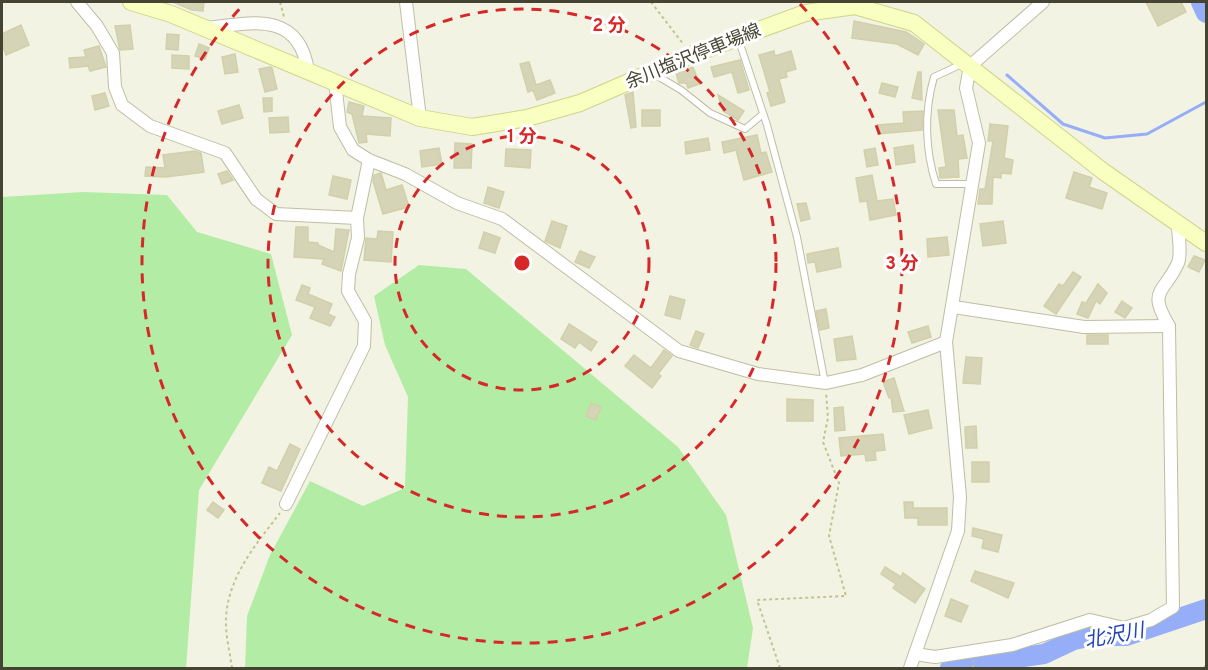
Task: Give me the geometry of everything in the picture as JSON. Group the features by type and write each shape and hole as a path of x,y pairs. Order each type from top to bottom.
{"main road":[{"name":"余川塩沢停車場線","path":"131,2 207,28 420,118 472,127 527,118 580,103 692,54 738,38 803,7 855,6 914,23 1104,172 1206,243"}],"street":[{"path":"77,2 97,26 113,53 115,87 122,105 131,112 150,126 225,153 256,200 276,214 357,218"},
{"path":"406,2 420,118"},
{"path":"910,669 958,531 960,497 946,342 954,307 979,143 966,88 968,64 1043,2"},
{"path":"207,28 267,22 289,31 306,56 308,71"},
{"path":"334,82 340,127 353,150 369,160 405,174 457,203 502,219 679,351 758,374 826,383 862,375 946,342"},
{"path":"286,504 364,346 365,321 348,291 349,274 358,238 357,218 369,160"},
{"path":"915,654 935,657 1012,645 1090,620 1124,628 1151,620 1173,607 1170,326 1158,308 1160,289 1179,261 1178,225"},
{"path":"954,307 1084,327 1170,326"}],"lane":[{"path":"738,38 763,114 797,237 826,383"},
{"path":"968,64 934,77 927,100 929,162 936,184 973,184"},
{"path":"651,72 681,90 710,113 745,129 763,114"}],"path":[{"path":"280,2 289,31"},
{"path":"651,2 692,54"},
{"path":"780,669 757,600 846,596 829,536 839,483 823,442 828,418 826,383"},
{"path":"232,669 226,620 229,595 243,563 286,504"},
{"path":"1204,669 1206,665"}],"green space":[{"path":"83,192 167,195 197,232 271,254 292,335 199,490 186,668 2,668 2,197"},
{"path":"419,265 466,269 678,447 726,515 753,628 747,668 245,668 247,616 270,555 310,481 363,506 405,488 408,397 385,345 374,296"}],"building":[{"path":"173,2 204,2 203,11 192,10"},
{"path":"1146,2 1181,2 1186,12 1158,26"},
{"path":"854,21 906,32 924,44 918,55 897,44 852,38"},
{"path":"21,25 29,45 6,55 2,44 2,34"},
{"path":"130,25 133,49 120,50 115,26"},
{"path":"167,34 179,35 178,50 166,49"},
{"path":"199,44 209,48 205,59 195,56"},
{"path":"99,46 106,67 90,71 88,66 70,68 69,58 86,57 84,50"},
{"path":"774,51 775,56 791,51 796,69 786,72 787,77 779,79 785,102 771,106 767,93 770,92 759,55"},
{"path":"235,54 238,72 225,74 222,57"},
{"path":"172,55 189,56 189,69 172,68"},
{"path":"740,60 749,90 738,93 732,72 714,77 711,67"},
{"path":"529,62 536,85 550,80 555,93 537,100 533,90 528,92 520,64"},
{"path":"270,67 277,89 265,92 259,69"},
{"path":"693,67 698,80 702,83 688,88 686,83 679,83 676,73"},
{"path":"918,72 921,72 922,100 912,98"},
{"path":"882,83 898,87 895,97 879,93"},
{"path":"633,92 636,127 631,128 625,95"},
{"path":"105,93 109,106 95,110 92,96"},
{"path":"718,95 744,111 738,120 723,111"},
{"path":"263,98 272,98 272,111 264,112"},
{"path":"349,102 364,106 362,116 391,118 390,136 366,134 367,142 359,143 352,114 347,112"},
{"path":"239,105 243,118 222,124 218,111"},
{"path":"642,110 660,110 660,126 642,126"},
{"path":"938,110 954,110 957,136 963,135 967,158 958,159 959,177 940,178 939,168 946,167"},
{"path":"923,111 922,130 878,134 878,125 904,123 903,112"},
{"path":"288,117 289,132 270,133 269,118"},
{"path":"990,124 1008,126 1004,158 1013,160 1011,174 1001,173 1001,178 993,177 992,204 978,204 980,189 985,189 993,141 988,141"},
{"path":"757,135 761,153 766,152 772,172 744,180 736,150 724,153 722,142"},
{"path":"708,138 710,150 686,154 685,142"},
{"path":"455,143 472,144 471,168 454,168"},
{"path":"913,145 915,162 896,165 894,148"},
{"path":"439,148 442,164 422,167 420,151"},
{"path":"875,148 878,165 867,167 864,150"},
{"path":"506,149 531,150 530,168 505,166"},
{"path":"195,151 201,153 204,172 166,177 145,176 146,167 165,168 163,155"},
{"path":"227,171 233,180 222,184 218,174"},
{"path":"1074,172 1092,178 1089,187 1107,193 1102,209 1066,198"},
{"path":"381,173 386,190 402,185 409,207 383,214 373,181 374,175"},
{"path":"872,175 877,201 893,199 896,215 870,220 867,201 860,202 856,178"},
{"path":"333,176 351,180 347,199 329,195"},
{"path":"488,187 504,192 499,208 484,203"},
{"path":"806,203 810,219 801,221 797,204"},
{"path":"552,221 567,226 560,248 545,241"},
{"path":"1003,221 1006,243 983,246 980,224"},
{"path":"296,227 308,227 308,242 318,243 334,252 336,229 349,230 341,271 322,264 324,259 294,257"},
{"path":"378,231 393,232 391,262 364,260 366,238 377,239"},
{"path":"484,232 500,238 495,253 479,248"},
{"path":"947,237 949,255 928,257 927,239"},
{"path":"838,248 841,267 817,272 815,262 808,263 807,254"},
{"path":"580,251 595,257 589,268 575,262"},
{"path":"1194,256 1205,260 1199,272 1188,267"},
{"path":"1073,272 1081,277 1056,314 1044,306 1059,284 1063,286"},
{"path":"1098,284 1107,293 1100,304 1096,301 1088,318 1077,314 1082,302 1086,303"},
{"path":"302,285 310,288 308,294 332,304 328,314 335,317 330,326 310,318 315,307 296,300"},
{"path":"670,296 685,300 680,319 665,315"},
{"path":"1122,301 1132,308 1125,318 1115,312"},
{"path":"826,309 829,328 820,330 816,311"},
{"path":"569,324 597,342 591,351 579,342 575,348 561,339"},
{"path":"928,326 931,337 912,343 908,332"},
{"path":"696,331 704,334 698,348 690,345"},
{"path":"1087,335 1108,335 1108,344 1087,344"},
{"path":"852,336 856,359 837,361 834,339"},
{"path":"664,350 672,356 658,374 661,376 652,388 625,366 634,355 651,368"},
{"path":"966,357 982,358 980,384 963,383"},
{"path":"894,378 904,411 893,412 891,397 889,398 883,382"},
{"path":"787,399 813,400 813,421 787,421"},
{"path":"591,403 601,407 596,420 586,416"},
{"path":"843,407 845,430 835,431 834,408"},
{"path":"928,410 932,428 909,434 904,415"},
{"path":"976,426 977,448 966,448 965,427"},
{"path":"883,434 885,450 875,451 876,460 866,461 865,454 841,456 839,438"},
{"path":"290,444 300,449 281,491 262,483 269,467 277,471"},
{"path":"972,462 989,462 989,482 972,482"},
{"path":"213,502 224,510 218,518 207,510"},
{"path":"904,502 913,502 913,508 947,508 947,525 918,525 918,518 905,518"},
{"path":"973,528 1002,535 998,552 982,548 984,539 972,536"},
{"path":"885,567 901,577 903,573 925,589 915,603 893,588 896,584 881,574"},
{"path":"975,571 1014,583 1008,598 971,581"},
{"path":"951,599 968,606 961,622 945,616"}],"waterway":[{"name":"北沢川","path":"1201,2 1206,13"},
{"path":"1007,75 1063,124 1105,138 1147,134 1206,102"},
{"name":"北沢川","path":"950,668 1044,654 1074,640 1093,636 1126,636 1206,609"}]}
